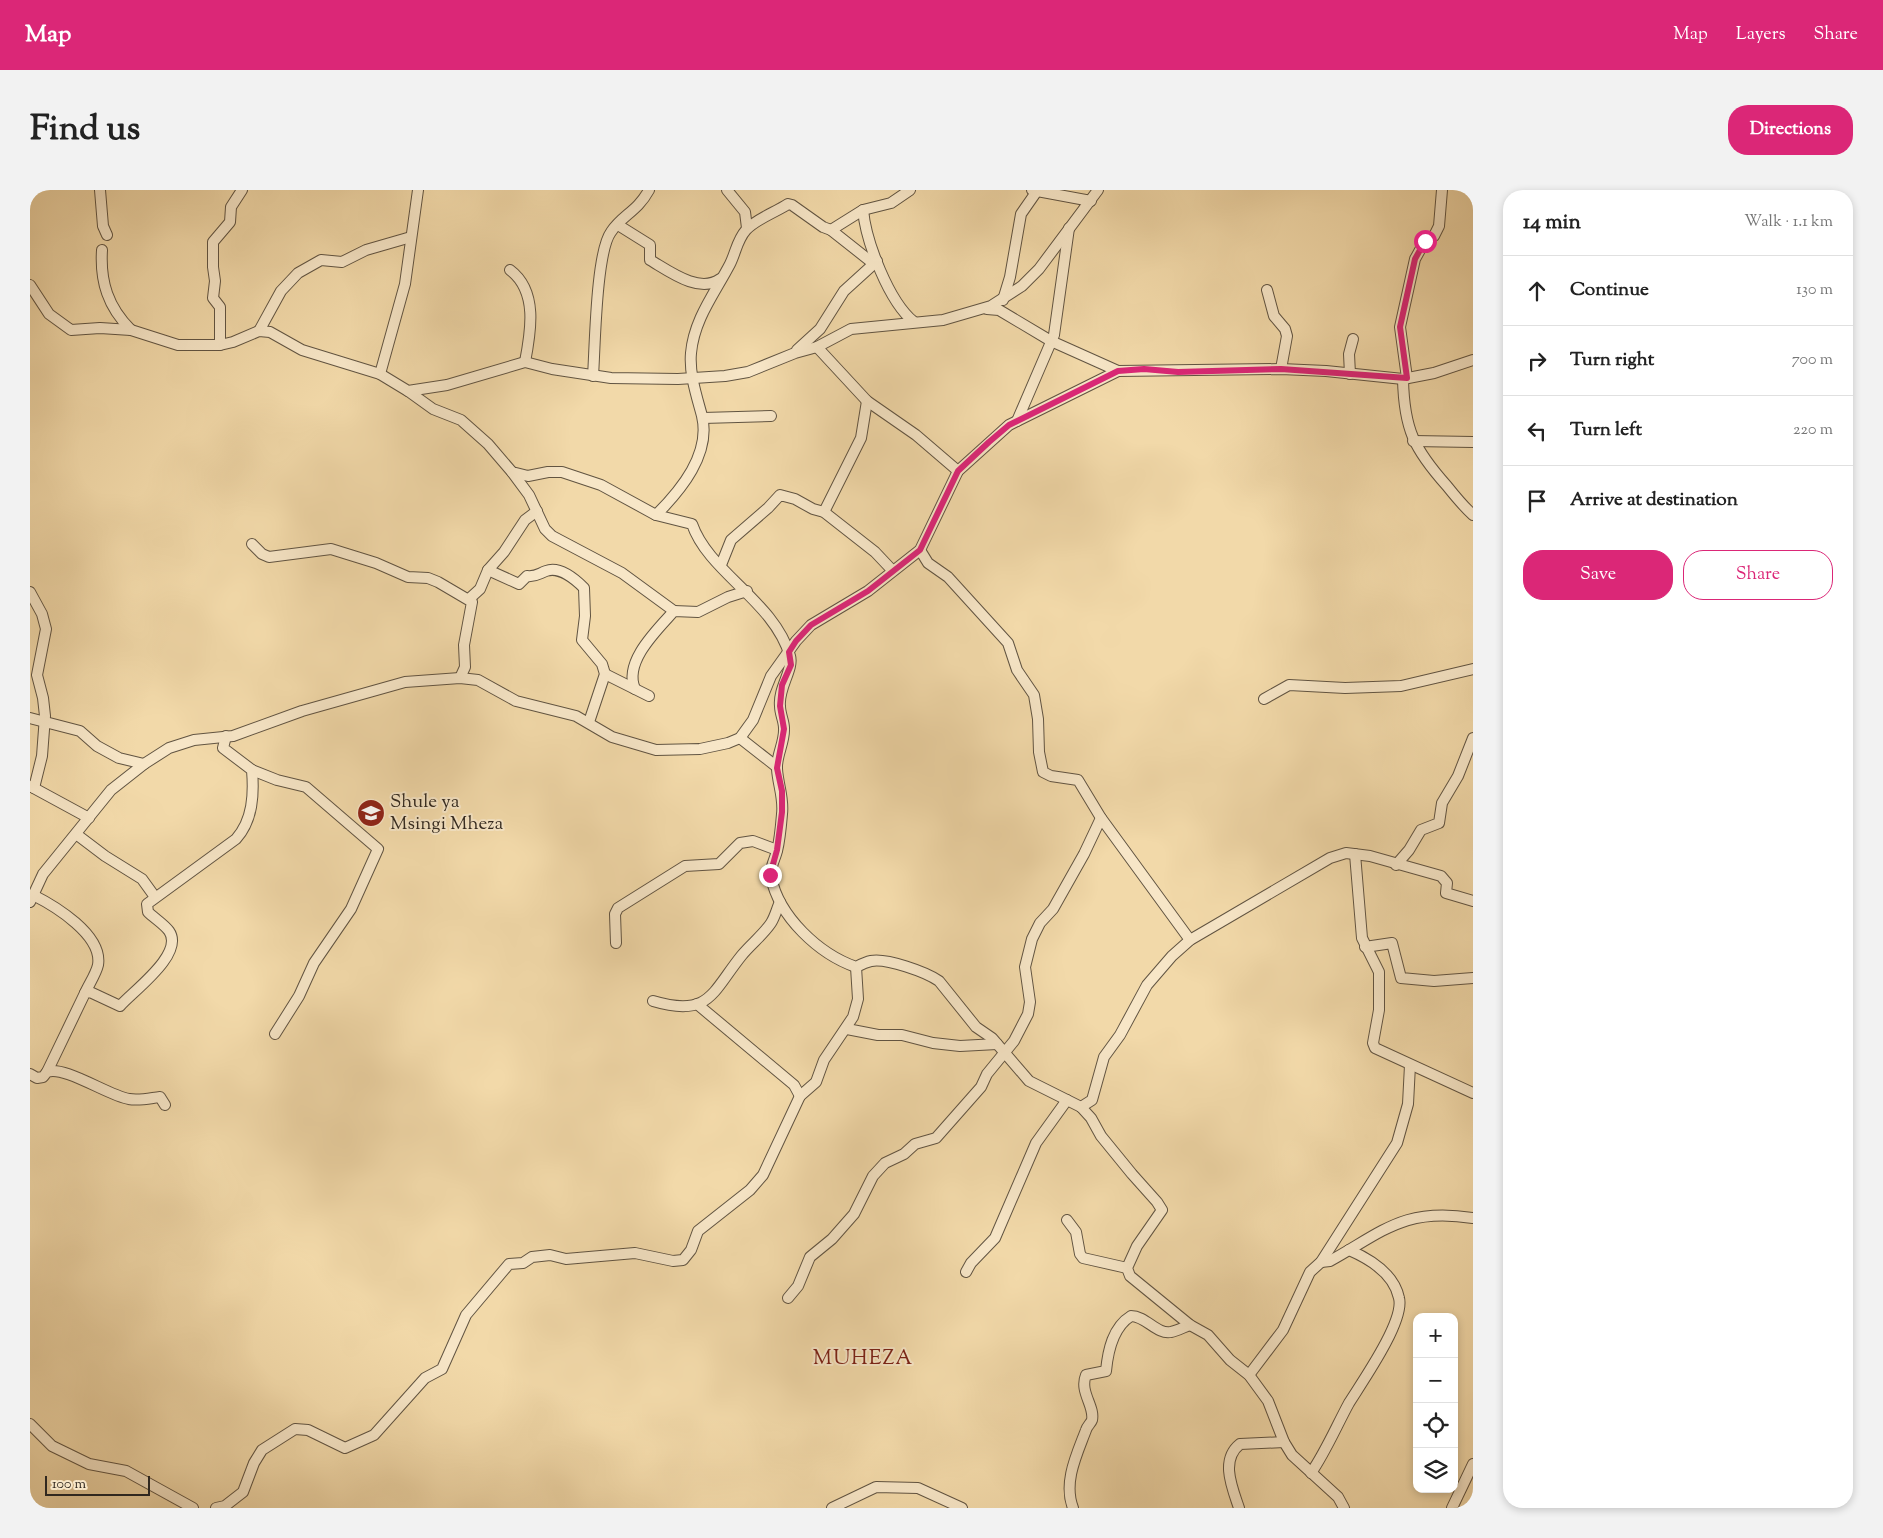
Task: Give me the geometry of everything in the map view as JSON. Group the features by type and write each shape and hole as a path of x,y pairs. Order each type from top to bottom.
{"street":[{"path":"100,190 103,226 107,235"},
{"path":"220,345 220,307 213,298 215,281 213,242 230,222 231,207 242,190"},
{"path":"380,374 405,284 418,190"},
{"path":"594,376 597,306 608,236 618,224 638,208 649,190"},
{"path":"727,190 745,212 747,228"},
{"path":"831,230 863,210 891,203 910,190"},
{"path":"1032,190 1091,201"},
{"path":"1008,314 1002,306 1010,277 1016,232 1021,214 1036,190"},
{"path":"408,391 447,385 525,362 594,376 659,379 694,378 748,372 795,353 817,347 851,329 943,320 981,309 1003,299 1022,286 1038,270 1098,190"},
{"path":"1442,190 1439,226 1434,236 1425,241 1415,259 1400,327 1405,379 1403,400 1413,441 1428,465 1473,515"},
{"path":"656,515 687,480 703,442 703,418 691,355 694,337 704,310 730,263 737,242 747,228 788,204 823,227 831,230 876,262"},
{"path":"863,210 876,262 899,308 914,322"},
{"path":"618,224 650,245 650,260 681,278 706,285 712,285 720,279"},
{"path":"1017,421 1054,335 1069,227"},
{"path":"259,331 281,291 298,273 321,260 342,262 366,250 411,237"},
{"path":"102,250 101,273 105,293 116,312 131,330"},
{"path":"795,353 820,329 844,291 876,262"},
{"path":"510,270 522,279 528,300 531,324 525,362"},
{"path":"30,285 49,314 71,330 100,328 131,330 178,345 220,345 233,342 259,331 270,332 302,350 380,374 433,409 462,420 488,444 529,495 546,529 552,536 570,547 590,554 622,573 674,611 698,612 728,597 747,591"},
{"path":"1267,290 1274,316 1285,329 1288,336 1281,369"},
{"path":"981,309 999,310 1008,314 1051,341 1118,371"},
{"path":"1350,374 1349,354 1353,339"},
{"path":"817,347 867,401 916,435 958,471"},
{"path":"30,1074 37,1078 43,1077 47,1072 98,965 97,949 67,914 31,899 43,874 111,790 168,748 194,740 226,736 254,729 302,711 405,682 460,678 478,680 516,701 576,716 612,737 656,750 700,749 728,743 740,738 753,720 771,676 796,641 811,625 868,591 892,570 920,550 958,471 995,436 1017,421 1118,371 1144,369 1178,372 1281,369 1405,379 1450,369 1473,360"},
{"path":"824,512 860,438 867,401"},
{"path":"703,418 771,416"},
{"path":"1413,441 1473,442"},
{"path":"512,472 528,476 548,472 562,472 601,485 656,515 689,521 702,546 747,591 781,636 789,652 791,665 782,685 780,706 784,729 777,768 782,791 782,812 777,850 770,875 780,902 796,925 833,957 856,967 870,961 884,961 932,976 976,1027 992,1038 1029,1081 1081,1107 1091,1118 1101,1136 1162,1210 1137,1246 1127,1268 1130,1276 1190,1325 1208,1336 1249,1375 1268,1401 1284,1442 1292,1455 1338,1497 1344,1508"},
{"path":"519,483 528,476"},
{"path":"721,565 731,540 780,495 795,499 824,512 875,552 892,570"},
{"path":"469,599 480,589 488,570 504,552 525,520 537,512"},
{"path":"252,544 257,550 269,556 331,549 376,563 408,577 428,578 469,599 472,602 472,607 464,646 465,667 460,678"},
{"path":"920,550 928,563 948,577 1008,643 1017,670 1034,696 1038,719 1039,752 1043,772 1051,776 1078,780 1101,818 1190,940"},
{"path":"488,570 519,584 527,576 537,576 546,571 554,570 579,583 585,591 586,616 582,640 602,664 605,674 589,722"},
{"path":"30,592 42,614 46,629 33,671 43,698 44,722 42,756 32,787 88,818"},
{"path":"635,689 631,678 643,646 674,611"},
{"path":"1264,699 1289,684 1344,688 1401,686 1473,669"},
{"path":"605,674 649,696"},
{"path":"30,718 80,731 97,746 119,758 144,764"},
{"path":"223,748 226,736"},
{"path":"740,738 777,768"},
{"path":"1396,865 1409,850 1421,830 1440,823 1442,803 1465,762 1473,738"},
{"path":"194,740 223,748 252,770 277,780 306,787 378,849 351,909 314,963 299,996 275,1034"},
{"path":"85,993 90,992 120,1006 158,970 172,942 169,932 146,908 147,904 236,839 245,829 254,794 252,770"},
{"path":"788,1298 798,1286 810,1257 832,1239 854,1214 873,1176 885,1163 904,1154 915,1144 936,1138 981,1087 987,1074 1021,1030 1028,1014 1030,1002 1025,968 1032,939 1084,854 1101,818"},
{"path":"76,834 105,856 142,878 155,897"},
{"path":"616,943 615,914 618,908 685,866 719,864 740,843 752,841 777,850"},
{"path":"1081,1107 1092,1100 1104,1057 1120,1035 1148,985 1172,956 1190,940 1330,858 1346,853 1356,854 1441,876 1447,883 1446,893 1473,901"},
{"path":"1356,854 1359,912 1365,947 1379,972 1379,1010 1373,1043 1375,1048 1473,1093"},
{"path":"653,1001 674,1007 697,1004 716,992 748,947 770,924 780,902"},
{"path":"1365,947 1392,943 1401,978 1412,981 1473,978"},
{"path":"216,1508 225,1506 243,1492 254,1462 262,1450 295,1429 308,1430 345,1448 374,1435 425,1378 442,1370 466,1315 509,1264 550,1255 566,1259 635,1253 673,1262 683,1260 691,1250 698,1231 742,1196 763,1175 800,1096 816,1082 824,1060 847,1029 858,998 856,967"},
{"path":"697,1004 794,1085 800,1096"},
{"path":"847,1029 878,1035 902,1035 933,1043 960,1046 996,1044"},
{"path":"1249,1375 1283,1330 1310,1272 1321,1262 1397,1143 1408,1104 1410,1064"},
{"path":"47,1072 58,1070 74,1078 89,1081 104,1091 130,1100 160,1097 165,1105"},
{"path":"966,1272 971,1262 995,1238 1036,1143 1066,1100"},
{"path":"1321,1262 1330,1261 1380,1230 1407,1218 1428,1216 1473,1218"},
{"path":"1067,1220 1076,1232 1080,1254 1083,1258 1127,1268"},
{"path":"1311,1473 1324,1454 1350,1402 1364,1382 1398,1315 1400,1299 1386,1273 1360,1255 1349,1250"},
{"path":"1073,1508 1072,1468 1092,1420 1091,1406 1086,1398 1086,1375 1106,1370 1107,1353 1114,1337 1122,1321 1131,1316 1145,1319 1164,1332 1170,1332 1190,1325"},
{"path":"30,1424 52,1446 89,1464 126,1471 193,1508"},
{"path":"1239,1508 1231,1484 1229,1461 1231,1454 1240,1444 1284,1442"},
{"path":"1452,1508 1473,1464"},
{"path":"832,1508 876,1487 918,1488 962,1508"}],"place":[{"name":"Shule ya Msingi Mheza","path":"371,813"}],"district":[{"name":"MUHEZA","path":"863,1359"}],"route":[{"path":"770,875 777,850 782,812 782,791 777,768 784,729 780,706 782,685 791,665 789,652 796,641 811,625 868,591 892,570 920,550 958,471 1009,425 1118,371 1128,369 1178,372 1216,369 1281,369 1407,378 1400,327 1415,259 1425,241"}]}
